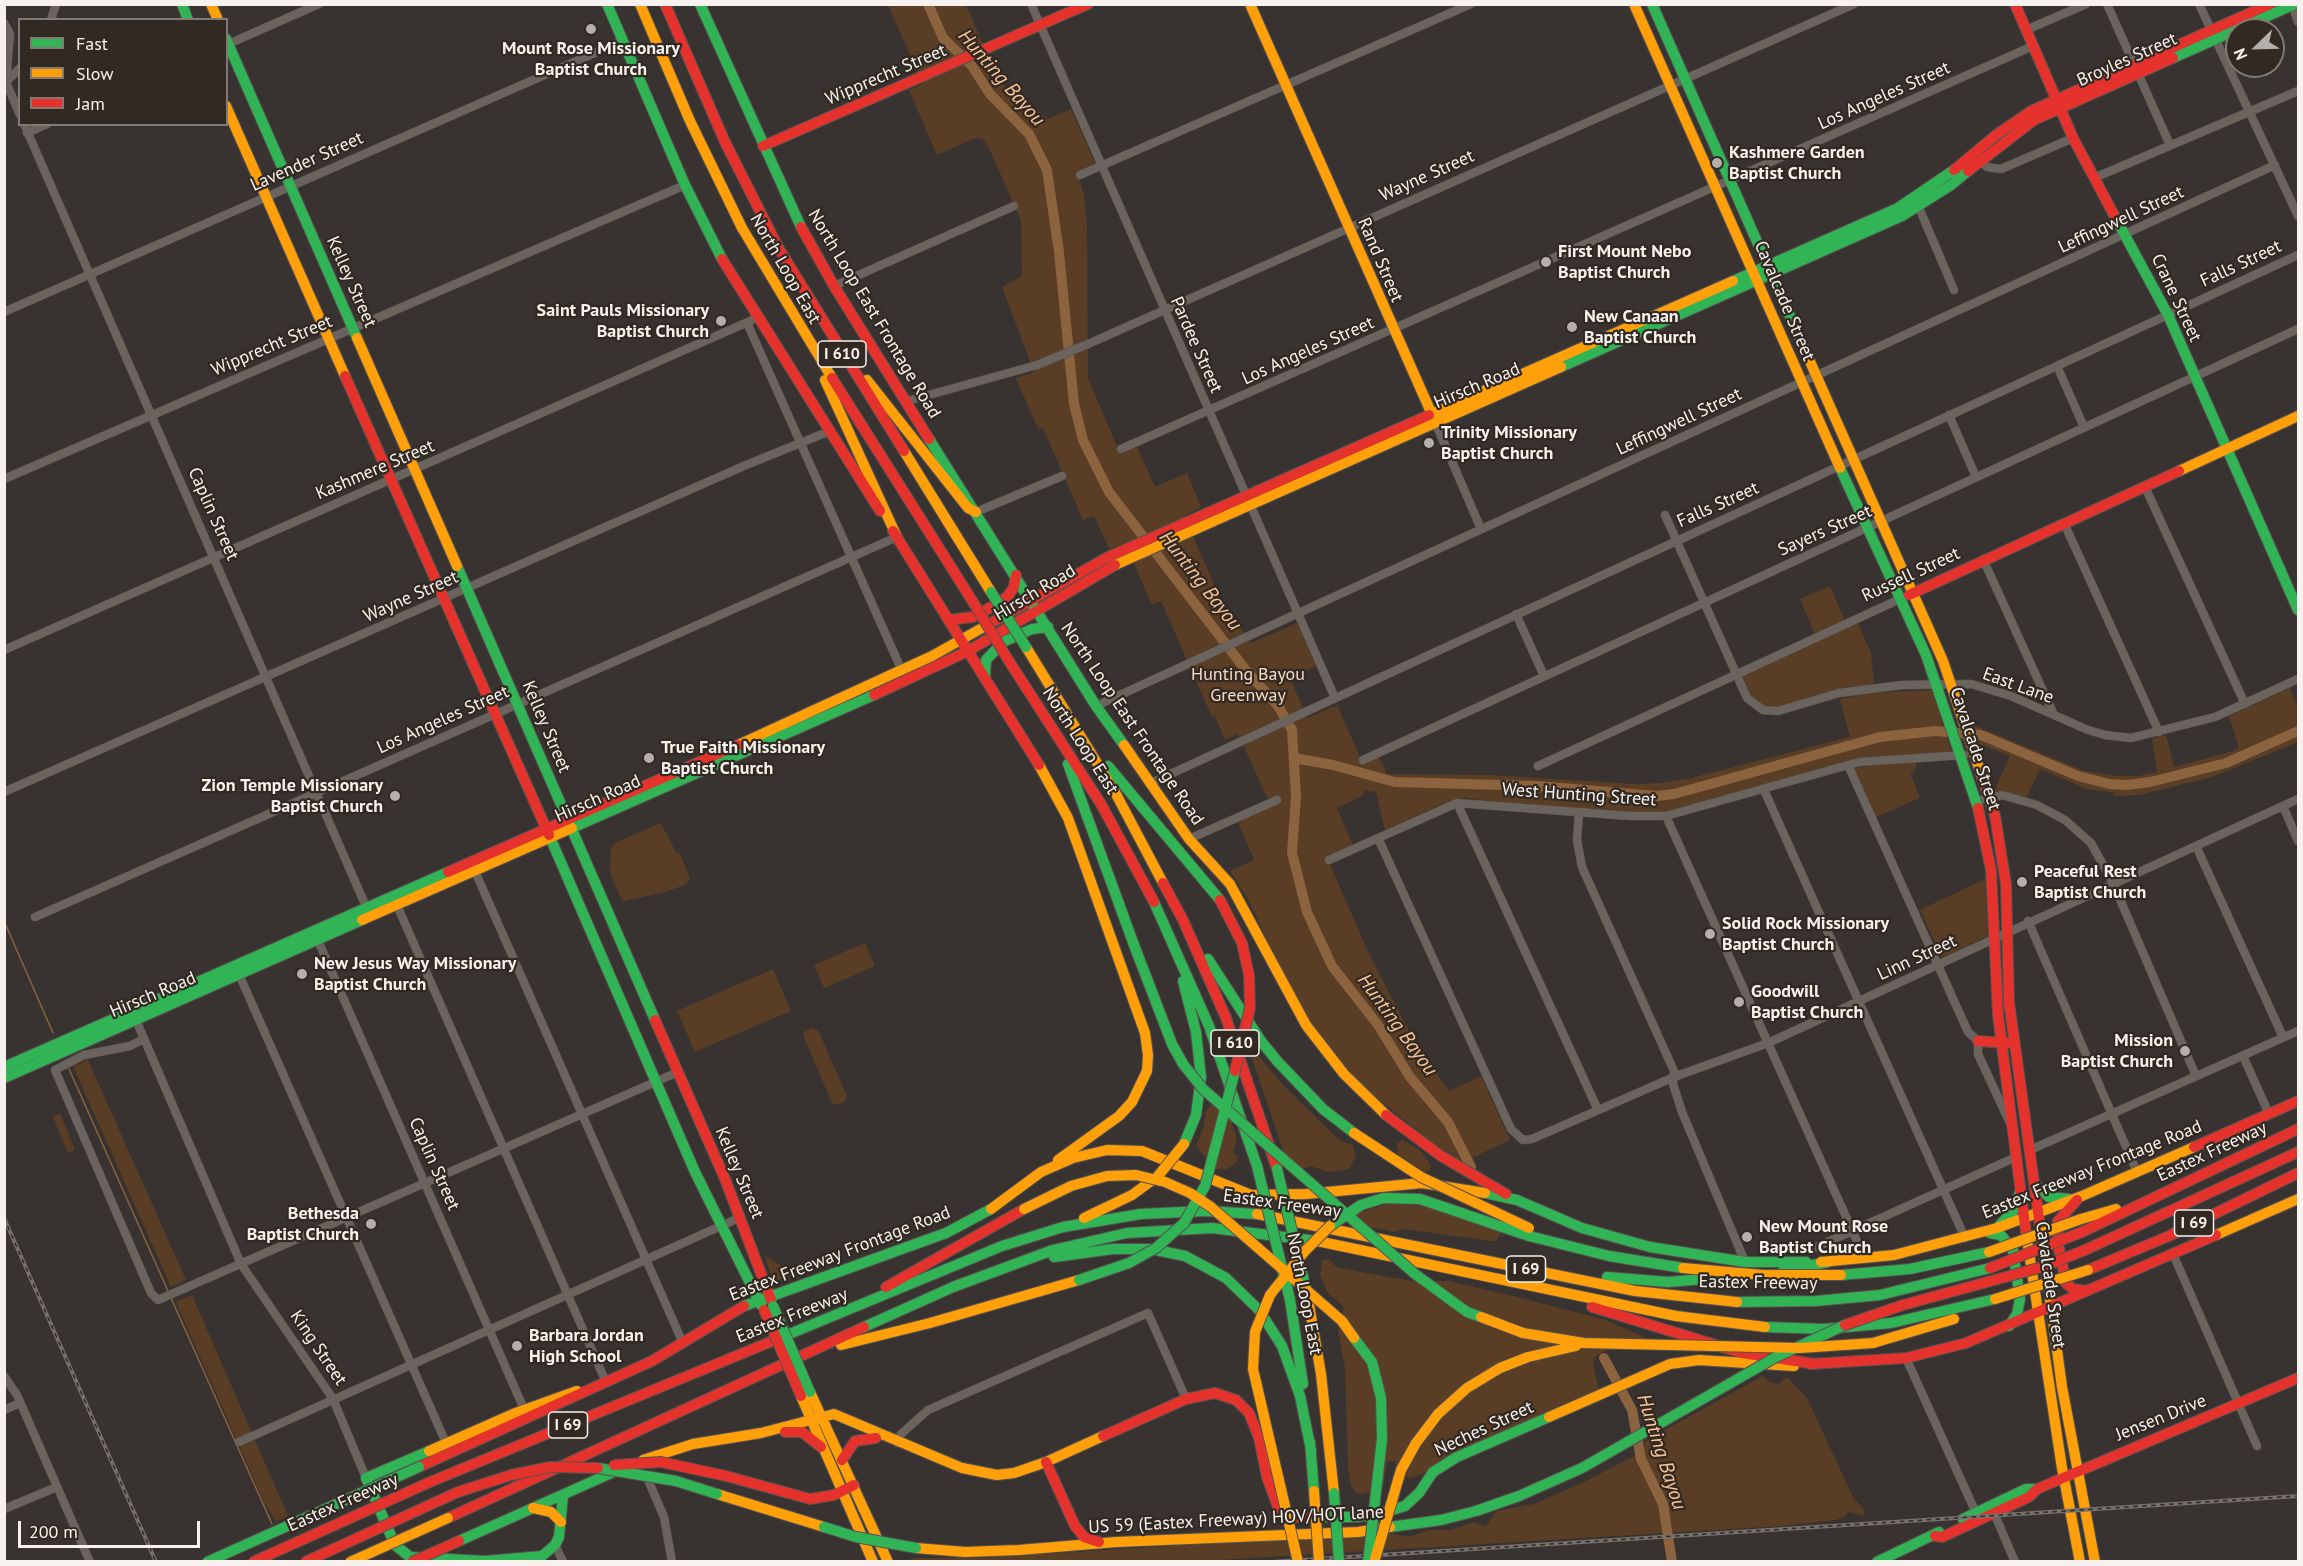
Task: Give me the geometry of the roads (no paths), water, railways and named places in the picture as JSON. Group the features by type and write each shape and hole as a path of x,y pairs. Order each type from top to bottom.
{"main road":[{"path":"211,4 217,18"},
{"path":"607,4 685,185 752,321 830,431 1056,792 1068,818 1141,1019 1147,1044 1147,1071 1132,1102 1119,1116 1041,1172"},
{"path":"630,4 656,42"},
{"name":"North Loop East","path":"640,4 732,209 803,332 1106,813 1163,919 1213,1034 1257,1166 1290,1300 1311,1450 1319,1562"},
{"name":"North Loop East","path":"665,4 741,177 818,315 1116,794 1183,920 1226,1018 1256,1099 1277,1169 1308,1299 1321,1374 1339,1562"},
{"path":"671,4 681,41"},
{"name":"North Loop East Frontage Road","path":"700,4 796,218 834,286 1096,706 1189,839 1230,884 1248,913 1290,999 1325,1051 1344,1074 1384,1113 1417,1139 1464,1171 1517,1200"},
{"name":"Wipprecht Street","path":"762,146 1088,4"},
{"name":"Rand Street","path":"1250,4 1433,418"},
{"name":"Cavalcade Street","path":"1634,4 1757,277 1839,468 1900,598 1936,684 1977,801 1991,869 1997,1004 2020,1188 2048,1389 2080,1562"},
{"name":"Crane Street","path":"2015,4 2073,138 2168,315 2225,449 2298,610"},
{"name":"Broyles Street","path":"2213,35 2270,4"},
{"name":"Broyles Street","path":"1978,157 2058,103 2213,35 2293,5"},
{"path":"1639,17 1653,7"},
{"name":"Cavalcade Street","path":"1653,7 1952,684 1990,797 2004,867 2009,1002 2014,1042 2062,1387 2095,1562"},
{"name":"Kelley Street","path":"228,45 519,704 741,1217 769,1304 816,1418 824,1449 873,1562"},
{"name":"Kelley Street","path":"228,110 494,714 549,833 655,1082 720,1226 758,1300 769,1304"},
{"name":"Hirsch Road","path":"4,1078 33,1060 772,735 902,671 1064,581 1757,277 1917,203 1978,157"},
{"path":"818,315 968,508 976,512"},
{"path":"803,332 897,537"},
{"name":"Russell Street","path":"1900,598 2298,416"},
{"name":"Hirsch Road","path":"772,735 852,705 968,651 1113,566 1134,550"},
{"path":"948,620 973,617 997,603 1008,596 1018,578 1037,587 1064,581"},
{"path":"985,679 986,660 1003,642 1032,629 1048,627"},
{"path":"852,705 865,695 894,681 902,671"},
{"path":"769,1371 853,1341 930,1323 1079,1280 1129,1263 1156,1248 1190,1214 1205,1186 1228,1103 1250,1008 1249,975 1242,943 1220,900 1070,717"},
{"path":"1048,722 1073,777 1172,1044 1195,1080 1415,1274 1453,1304 1486,1321 1533,1335 1599,1344 1809,1348 1873,1343 1919,1331 1996,1302"},
{"path":"1991,869 2004,867"},
{"path":"1063,1227 1132,1195 1158,1176 1184,1144 1198,1105 1200,1053 1188,997 1163,919"},
{"path":"1183,920 1272,1055 1323,1109 1354,1133 1421,1177 1530,1232"},
{"name":"Hirsch Road","path":"4,1067 33,1060 136,1020 238,970"},
{"path":"1978,1041 2001,1044 2014,1042"},
{"name":"Eastex Freeway Frontage Road","path":"769,1304 946,1233 996,1206 1041,1172 1089,1154 1123,1149 1160,1156 1251,1195 1306,1194 1422,1182 1465,1188 1517,1200 1582,1228 1650,1247 1744,1262 1828,1262 1865,1259 1920,1250 2025,1219 2298,1101"},
{"name":"Eastex Freeway","path":"253,1562 430,1482 1002,1246 1063,1227 1156,1212 1205,1211 1261,1214 1664,1296 1752,1303 1816,1301 1880,1295 1990,1268 2082,1232 2298,1129"},
{"name":"US 59 (Eastex Freeway) HOV/HOT lane","path":"305,1562 438,1501 501,1478 550,1467 594,1467 676,1481 856,1537 916,1548 965,1552 1104,1543 1358,1532 1441,1520 1520,1496 1582,1468 1776,1358 1832,1330 1872,1315 2004,1278 2085,1250 2298,1152"},
{"name":"Eastex Freeway","path":"351,1562 769,1371 1002,1268 1101,1237 1158,1230 1212,1228 1262,1232 1329,1242 1530,1287 1676,1316 1731,1324 1802,1329 1891,1323 1996,1302 2088,1270 2169,1236 2298,1173"},
{"path":"843,1313 952,1248 1071,1186 1107,1176 1136,1175 1165,1182 1211,1207 1342,1321 1372,1362 1381,1398 1382,1439 1368,1562"},
{"path":"2034,1183 2049,1197 2077,1198"},
{"path":"1997,1228 2013,1211 2020,1188"},
{"path":"1298,1562 1253,1369 1254,1332 1270,1295 1310,1246 1336,1220 1361,1205 1384,1198 1426,1201 1596,1252 1683,1268 1763,1275 1840,1275 1910,1269 1989,1252 2045,1234 2081,1219 2155,1197"},
{"path":"2077,1198 2058,1221 2058,1244 2066,1283 2073,1290 2088,1291"},
{"path":"1530,1287 1742,1353 1815,1364 1906,1358 1966,1343 2008,1326 2298,1199"},
{"path":"1985,1232 2001,1234 2013,1250 2020,1299 2017,1314 2008,1326"},
{"path":"1002,1268 1072,1254 1135,1248 1171,1252 1212,1269 1245,1293 1274,1332 1292,1370 1311,1450"},
{"path":"1514,1266 1668,1282 1781,1272 1828,1262"},
{"name":"Eastex Freeway Frontage Road","path":"207,1562 570,1401 592,1388 652,1361 720,1318 758,1300"},
{"path":"1374,1562 1388,1508 1405,1460 1423,1433 1447,1405 1477,1381 1512,1362 1551,1351 1599,1344"},
{"name":"Neches Street","path":"816,1418 893,1444 898,1443 979,1473 1014,1473 1046,1462 1186,1399 1215,1393 1227,1396 1244,1405 1254,1422 1267,1477 1278,1506 1292,1517 1379,1514 1404,1506 1419,1493 1432,1472 1457,1457 1630,1380 1683,1362 1797,1366 1815,1364"},
{"name":"Jensen Drive","path":"1935,1536 1942,1537 2029,1497 2037,1489 2298,1378"},
{"path":"2048,1389 2062,1387"},
{"path":"366,1478 524,1409 592,1388"},
{"name":"Neches Street","path":"816,1418 834,1414 894,1438 898,1443"},
{"path":"412,1562 639,1461 693,1444 760,1433 816,1418"},
{"name":"Kelley Street","path":"816,1418 842,1460 888,1562"},
{"path":"760,1433 802,1432 824,1449"},
{"path":"842,1460 855,1441 876,1438"},
{"path":"594,1467 661,1462 726,1476 796,1497 822,1498 854,1485"},
{"path":"1046,1462 1075,1526 1084,1537 1104,1543"},
{"name":"King Street","path":"366,1478 395,1545 410,1557 485,1561 542,1556 555,1545"},
{"name":"Jensen Drive","path":"1877,1562 1935,1536 1941,1530 2026,1489 2037,1489"},
{"path":"555,1545 561,1522 563,1495"},
{"path":"533,1508 551,1512 561,1522"}],"street":[{"path":"228,43 320,4"},
{"name":"Pardee Street","path":"1030,4 1335,698"},
{"path":"1080,175 1471,4"},
{"name":"Wayne Street","path":"907,401 1004,375 1088,344 1164,308 1854,4"},
{"path":"2026,30 2086,4"},
{"path":"2107,4 2170,145"},
{"path":"2199,4 2248,111 2296,201 2298,216"},
{"path":"2293,5 2298,22"},
{"path":"4,23 10,34 5,83 18,111"},
{"name":"Lavender Street","path":"4,312 622,40"},
{"name":"Los Angeles Street","path":"1121,449 1730,182 2033,46"},
{"path":"5,83 18,70"},
{"path":"2094,178 2298,91"},
{"name":"Caplin Street","path":"25,126 369,913"},
{"path":"27,133 42,126"},
{"path":"1978,157 1987,167 2001,169 2073,138"},
{"name":"Leffingwell Street","path":"1096,706 2275,165"},
{"name":"Wipprecht Street","path":"4,479 685,185"},
{"path":"1917,203 1954,290"},
{"path":"834,286 1014,206"},
{"name":"Falls Street","path":"1151,783 2298,255"},
{"path":"752,321 800,442 902,671"},
{"name":"Kashmere Street","path":"4,650 752,321"},
{"name":"Sayers Street","path":"1363,760 2298,329"},
{"path":"2057,366 2084,427"},
{"path":"1950,415 1976,477"},
{"name":"Rand Street","path":"1433,418 1482,529"},
{"name":"Wayne Street","path":"4,792 800,442 830,431"},
{"path":"976,512 1062,476"},
{"path":"2145,487 2245,704"},
{"name":"East Lane","path":"1665,515 1735,673 1750,701 1758,709 1778,711 1839,693 1902,685 1971,684 1994,689 2088,730 2117,737 2142,737 2199,723 2298,679"},
{"path":"2064,523 2159,732"},
{"name":"Los Angeles Street","path":"35,917 897,537"},
{"path":"1983,560 2054,715"},
{"name":"Russell Street","path":"1538,766 1900,598"},
{"path":"1516,614 1544,675"},
{"name":"West Hunting Street","path":"1329,860 1457,803 1666,816 1848,765 1890,758 1961,756 1973,748"},
{"path":"1848,765 1968,1032 1978,1041 1978,1054 2012,1127"},
{"path":"1764,790 1965,1238"},
{"path":"1977,801 2002,795 2020,799 2066,820 2091,843 2113,884 2196,1076"},
{"name":"Linn Street","path":"1378,838 1512,1131 1523,1140 1532,1139 1674,1077 1768,1043 1939,966 2008,930 2298,799"},
{"path":"1189,839 1277,800"},
{"path":"1457,803 1598,1110"},
{"path":"2283,806 2298,841"},
{"path":"1579,812 1577,840 1582,867 1674,1071 1673,1084 1682,1112 1744,1262"},
{"path":"1666,816 1865,1259"},
{"path":"2196,846 2283,1037"},
{"path":"473,865 682,1341"},
{"path":"395,901 606,1382"},
{"path":"2028,921 2138,1172"},
{"name":"Caplin Street","path":"316,936 524,1409"},
{"path":"238,970 446,1443"},
{"name":"King Street","path":"136,1020 241,1264 333,1399 366,1478"},
{"path":"2030,1150 2298,1031"},
{"path":"144,1039 130,1046 84,1055 55,1070 151,1293 160,1299 678,1072"},
{"path":"2243,1056 2269,1114"},
{"path":"1810,1250 2016,1157"},
{"path":"238,1442 741,1217"},
{"path":"2173,1254 2257,1446"},
{"path":"898,1443 901,1434 928,1410 1148,1313 1186,1399"},
{"path":"1906,1358 1976,1513"},
{"path":"4,1376 20,1403 90,1562"},
{"path":"4,1410 20,1403"},
{"path":"639,1461 664,1517 672,1562"},
{"path":"4,1509 57,1487"},
{"path":"1994,1513 2015,1562"},
{"path":"555,1545 563,1562"}],"waterway":[{"name":"Hunting Bayou","path":"928,4 943,38 972,66 990,94 1029,134 1047,170 1059,252 1074,404 1083,440 1109,492 1245,669 1278,706 1292,730 1296,796 1292,853 1307,912 1332,966 1378,1025 1410,1077 1448,1122 1471,1167"},
{"path":"1294,758 1333,765 1395,782 1538,786 1657,796 1674,794 1880,737 1935,731 1981,735 2078,776 2109,784 2127,785 2150,782 2226,763 2298,731"},
{"path":"4,921 53,1033"},
{"path":"69,1069 168,1291"},
{"path":"171,1298 272,1524"},
{"name":"Hunting Bayou","path":"1604,1358 1632,1410 1641,1459 1663,1504 1672,1562"}],"railway":[{"path":"4,1218 156,1562"},
{"path":"1271,1562 2298,1496"}],"place":[{"name":"Mount Rose Missionary Baptist Church","path":"591,29"},
{"name":"Kashmere Garden Baptist Church","path":"1717,163"},
{"name":"First Mount Nebo Baptist Church","path":"1546,262"},
{"name":"Saint Pauls Missionary Baptist Church","path":"721,321"},
{"name":"New Canaan Baptist Church","path":"1572,327"},
{"name":"Trinity Missionary Baptist Church","path":"1429,443"},
{"name":"True Faith Missionary Baptist Church","path":"649,758"},
{"name":"Zion Temple Missionary Baptist Church","path":"395,796"},
{"name":"Peaceful Rest Baptist Church","path":"2022,882"},
{"name":"Solid Rock Missionary Baptist Church","path":"1710,934"},
{"name":"New Jesus Way Missionary Baptist Church","path":"302,974"},
{"name":"Goodwill Baptist Church","path":"1739,1002"},
{"name":"Mission Baptist Church","path":"2185,1051"},
{"name":"Bethesda Baptist Church","path":"371,1224"},
{"name":"New Mount Rose Baptist Church","path":"1747,1237"},
{"name":"Barbara Jordan High School","path":"517,1346"}],"park label":[{"name":"Hunting Bayou Greenway","path":"1248,685"}]}
